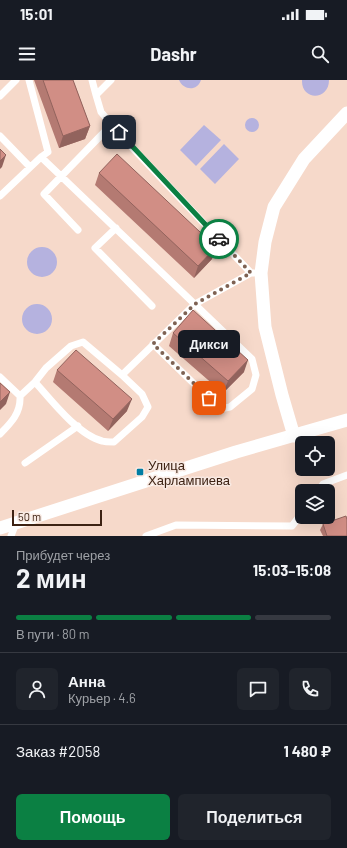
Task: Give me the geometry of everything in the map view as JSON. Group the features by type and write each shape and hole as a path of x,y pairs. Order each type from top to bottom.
{"street":[{"path":"294,436 265,327 256,273 274,207 304,159 347,113"},
{"path":"0,528 236,452 347,420"}],"lane":[{"path":"0,96 16,80"},
{"path":"0,196 48,152 28,80"},
{"path":"92,80 101,112 126,141 256,273 195,304 122,375"},
{"path":"96,95 111,80"},
{"path":"78,230 44,194 112,124"},
{"path":"0,136 30,167"},
{"path":"41,157 252,359 256,375 252,389 230,407 220,410 153,344"},
{"path":"116,228 95,248 152,306"},
{"path":"20,396 35,382 46,368 71,346 83,342 142,394 148,407 142,417 114,442 102,442 87,435 35,382"},
{"path":"0,376 20,396 21,405 14,420 0,434"},
{"path":"25,463 78,426"},
{"path":"323,484 347,475"},
{"path":"11,536 16,522"},
{"path":"146,536 176,525 292,526 295,522"}],"shaded area":[{"path":"179,80 201,80 199,84 193,88 187,88"},
{"path":"302,80 329,80 328,87 325,92 315,96 306,92 303,87"},
{"path":"252,118 257,120 259,125 257,130 252,132 247,130 245,125 247,120"},
{"path":"204,125 221,140 196,166 180,150"},
{"path":"224,144 239,159 215,184 200,169"},
{"path":"42,247 53,251 57,262 53,273 42,277 31,273 27,262 31,251"},
{"path":"37,304 47,309 52,319 47,329 37,334 27,329 22,319 27,309"}],"building":[{"path":"43,80 73,80 90,126 63,136"},
{"path":"0,149 6,155 0,161"},
{"path":"117,154 216,247 198,266 99,173"},
{"path":"193,310 248,360 228,381 173,333"},
{"path":"76,350 132,399 113,419 57,370"},
{"path":"0,383 10,392 0,402"},
{"path":"346,516 347,536 327,536 323,524 335,524 335,520"}],"way so far":[{"path":"209,398 153,344 195,304 251,273 219,239"}],"place":[{"name":"Дикси","path":"209,398"},
{"name":"Улица Харлампиева","path":"140,472"}],"route":[{"path":"119,132 219,239"}]}
